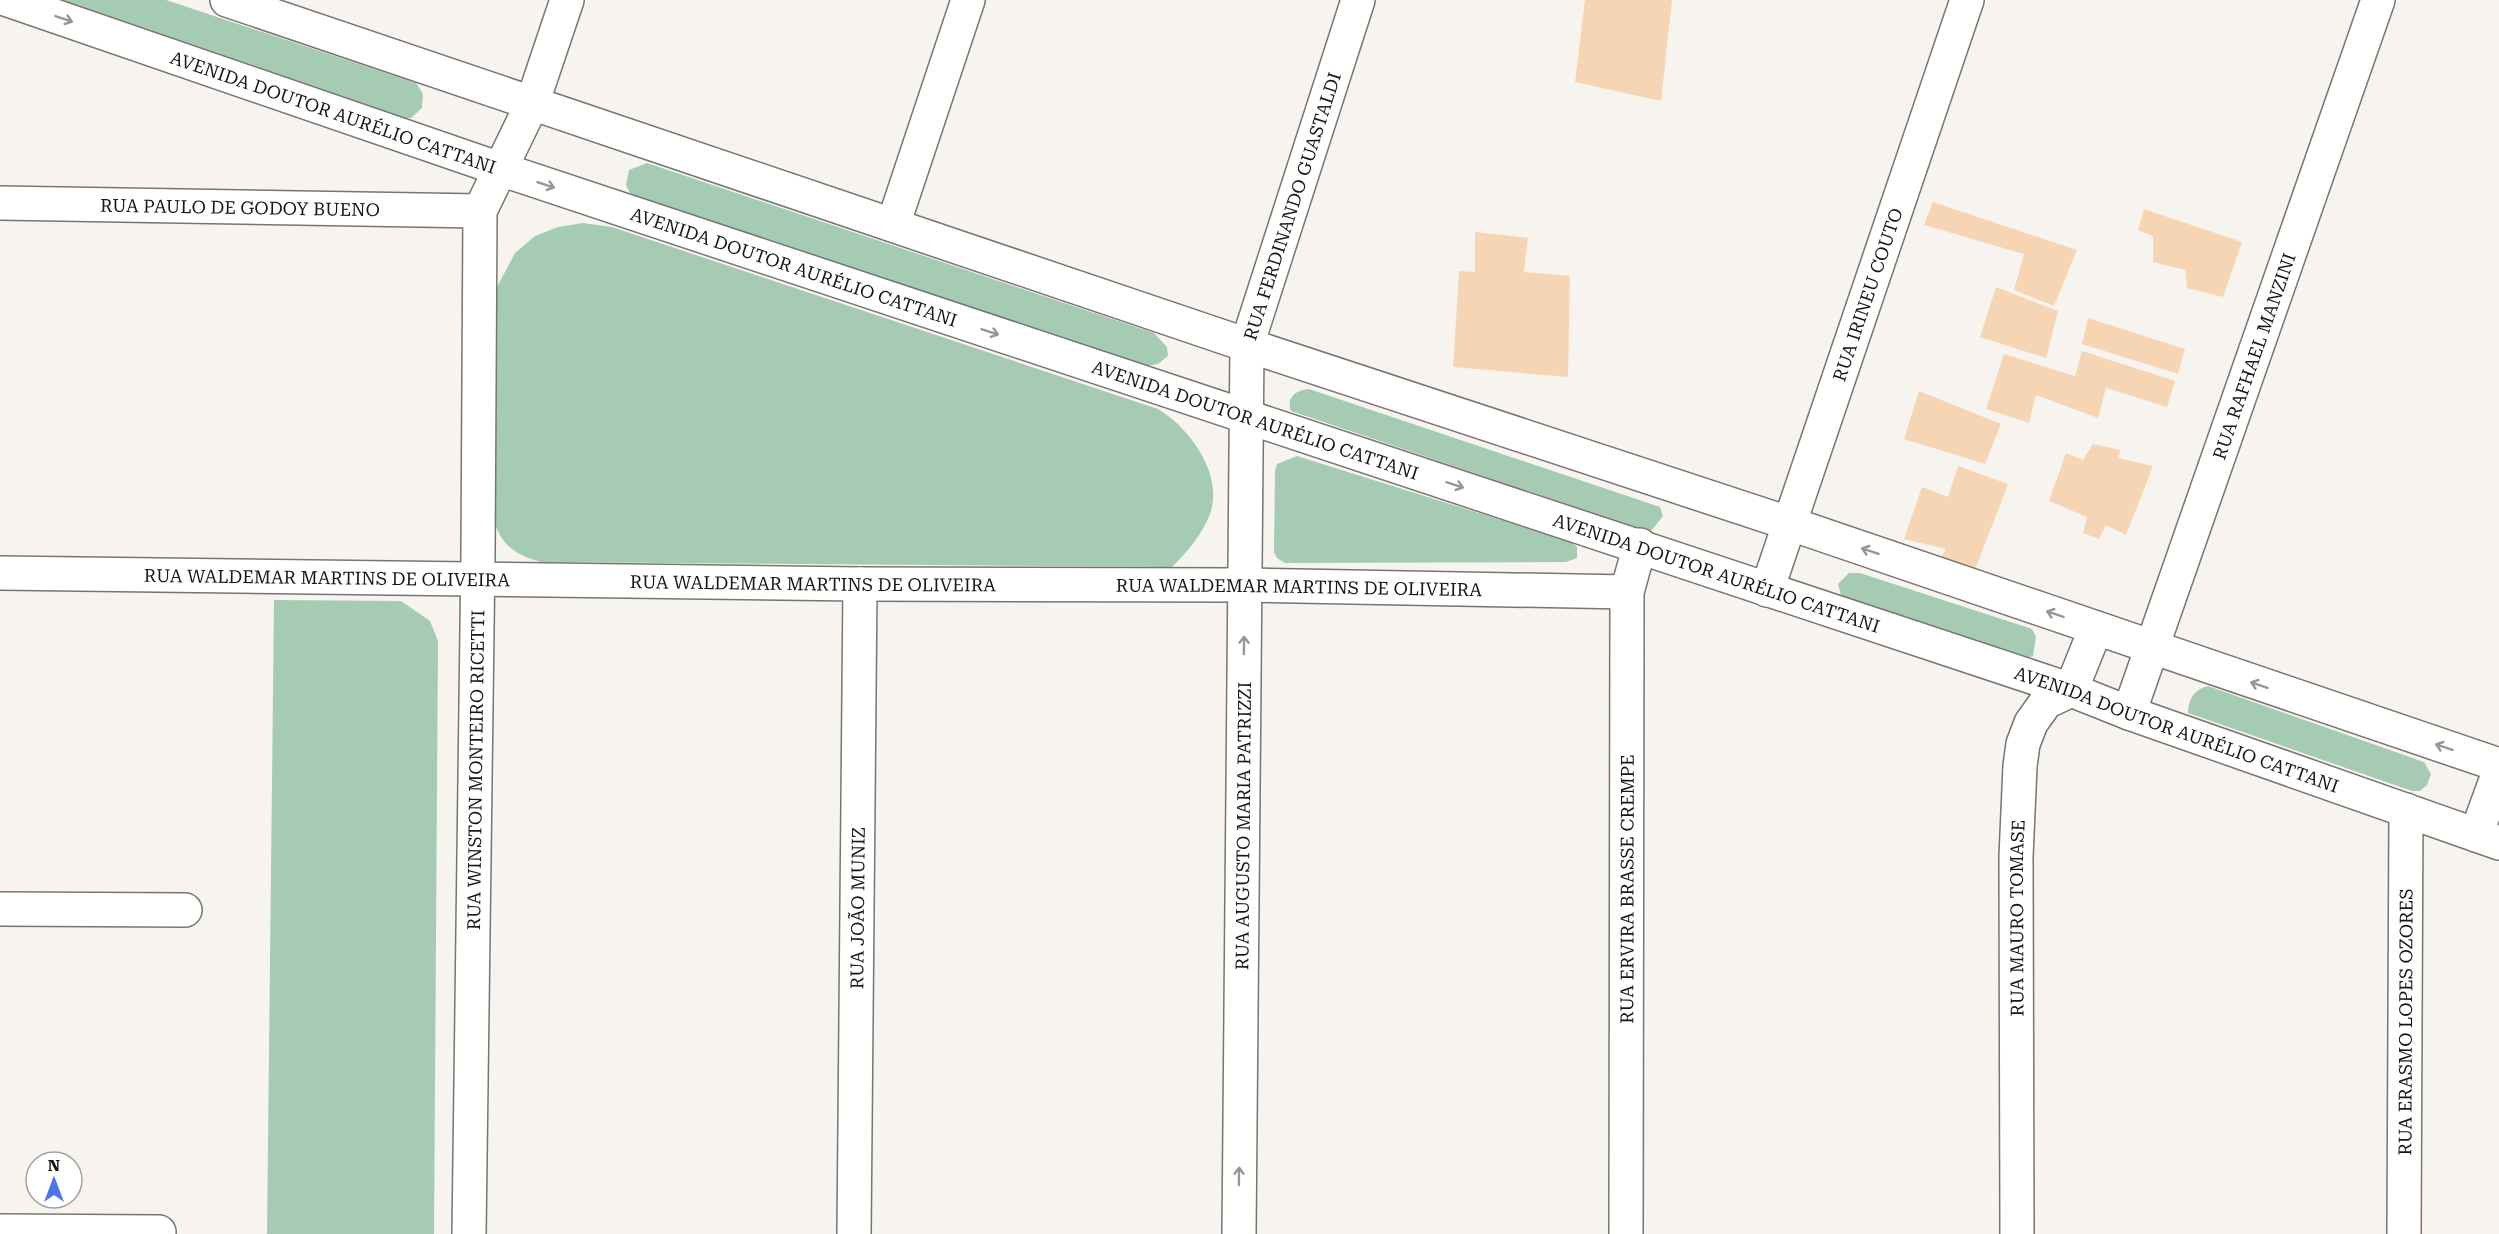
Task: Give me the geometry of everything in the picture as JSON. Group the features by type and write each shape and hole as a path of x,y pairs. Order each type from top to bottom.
{"street":[{"name":"AVENIDA DOUTOR AURÉLIO CATTANI","path":"8,0 500,169 2071,690 2488,839"},
{"path":"227,0 1247,345 1788,523 2499,765"},
{"name":"RUA WINSTON MONTEIRO RICETTI","path":"469,1234 478,578 480,211 532,104 567,0"},
{"path":"892,225 968,0"},
{"name":"RUA FERDINANDO GUASTALDI","path":"1245,417 1247,345 1358,0"},
{"name":"RUA IRINEU COUTO","path":"1767,590 1967,0"},
{"name":"RUA RAFHAEL MANZINI","path":"2129,712 2378,0"},
{"name":"RUA PAULO DE GODOY BUENO","path":"0,203 480,211"},
{"name":"RUA AUGUSTO MARIA PATRIZZI","path":"1239,1234 1245,417"},
{"name":"RUA ERVIRA BRASSE CREMPE","path":"1626,1234 1627,592 1640,546"},
{"name":"RUA WALDEMAR MARTINS DE OLIVEIRA","path":"0,573 860,584 1245,585 1627,592"},
{"name":"RUA JOÃO MUNIZ","path":"854,1234 860,584"},
{"path":"2071,690 2096,628"},
{"name":"RUA MAURO TOMASE","path":"2017,1234 2016,857 2022,744 2031,723 2046,702 2071,690"},
{"path":"2488,839 2499,772"},
{"name":"RUA ERASMO LOPES OZORES","path":"2404,1234 2406,810"},
{"path":"0,909 185,910"},
{"path":"0,1231 159,1232"}],"green space":[{"path":"44,0 166,0 416,83 423,94 422,108 411,118 390,118"},
{"path":"647,163 1154,333 1167,347 1168,356 1158,364 1146,366 631,195 626,185 629,170"},
{"path":"583,223 612,227 1158,409 1170,417 1192,440 1208,469 1213,499 1207,522 1194,543 1172,567 541,562 523,556 504,541 493,516 497,287 515,253 535,236 558,227"},
{"path":"1309,389 1660,507 1663,516 1652,530 1643,530 1291,411 1290,402 1293,395"},
{"path":"1297,456 1571,542 1577,547 1577,558 1566,562 1285,563 1277,558 1274,552 1275,471 1277,464"},
{"path":"1849,573 1860,573 2032,629 2036,637 2033,656 2025,659 1842,599 1838,584"},
{"path":"274,600 401,601 430,621 438,641 434,1234 267,1234"},
{"path":"2208,686 2424,762 2431,774 2427,785 2420,791 2412,791 2188,713 2193,696 2203,687"}],"building":[{"path":"1585,0 1672,0 1661,101 1575,82"},
{"path":"1933,202 2077,250 2054,306 2014,290 2024,254 1924,225"},
{"path":"2144,209 2242,242 2223,297 2187,288 2185,270 2153,262 2153,236 2138,230"},
{"path":"1475,232 1528,238 1524,272 1570,276 1568,377 1453,367 1459,271 1475,272"},
{"path":"1996,287 2058,311 2046,358 1980,337"},
{"path":"2088,318 2185,349 2178,374 2082,344"},
{"path":"2082,351 2175,381 2167,407 2106,388 2098,418 2036,395 2029,423 1986,409 2004,354 2075,376"},
{"path":"1919,391 2001,424 1985,464 1904,439"},
{"path":"2093,444 2121,450 2118,458 2153,466 2126,535 2106,525 2099,539 2083,533 2087,517 2049,501 2066,453 2083,460"},
{"path":"1958,466 2008,484 1975,570 1939,561 1946,549 1904,539 1922,487 1948,497"}]}
